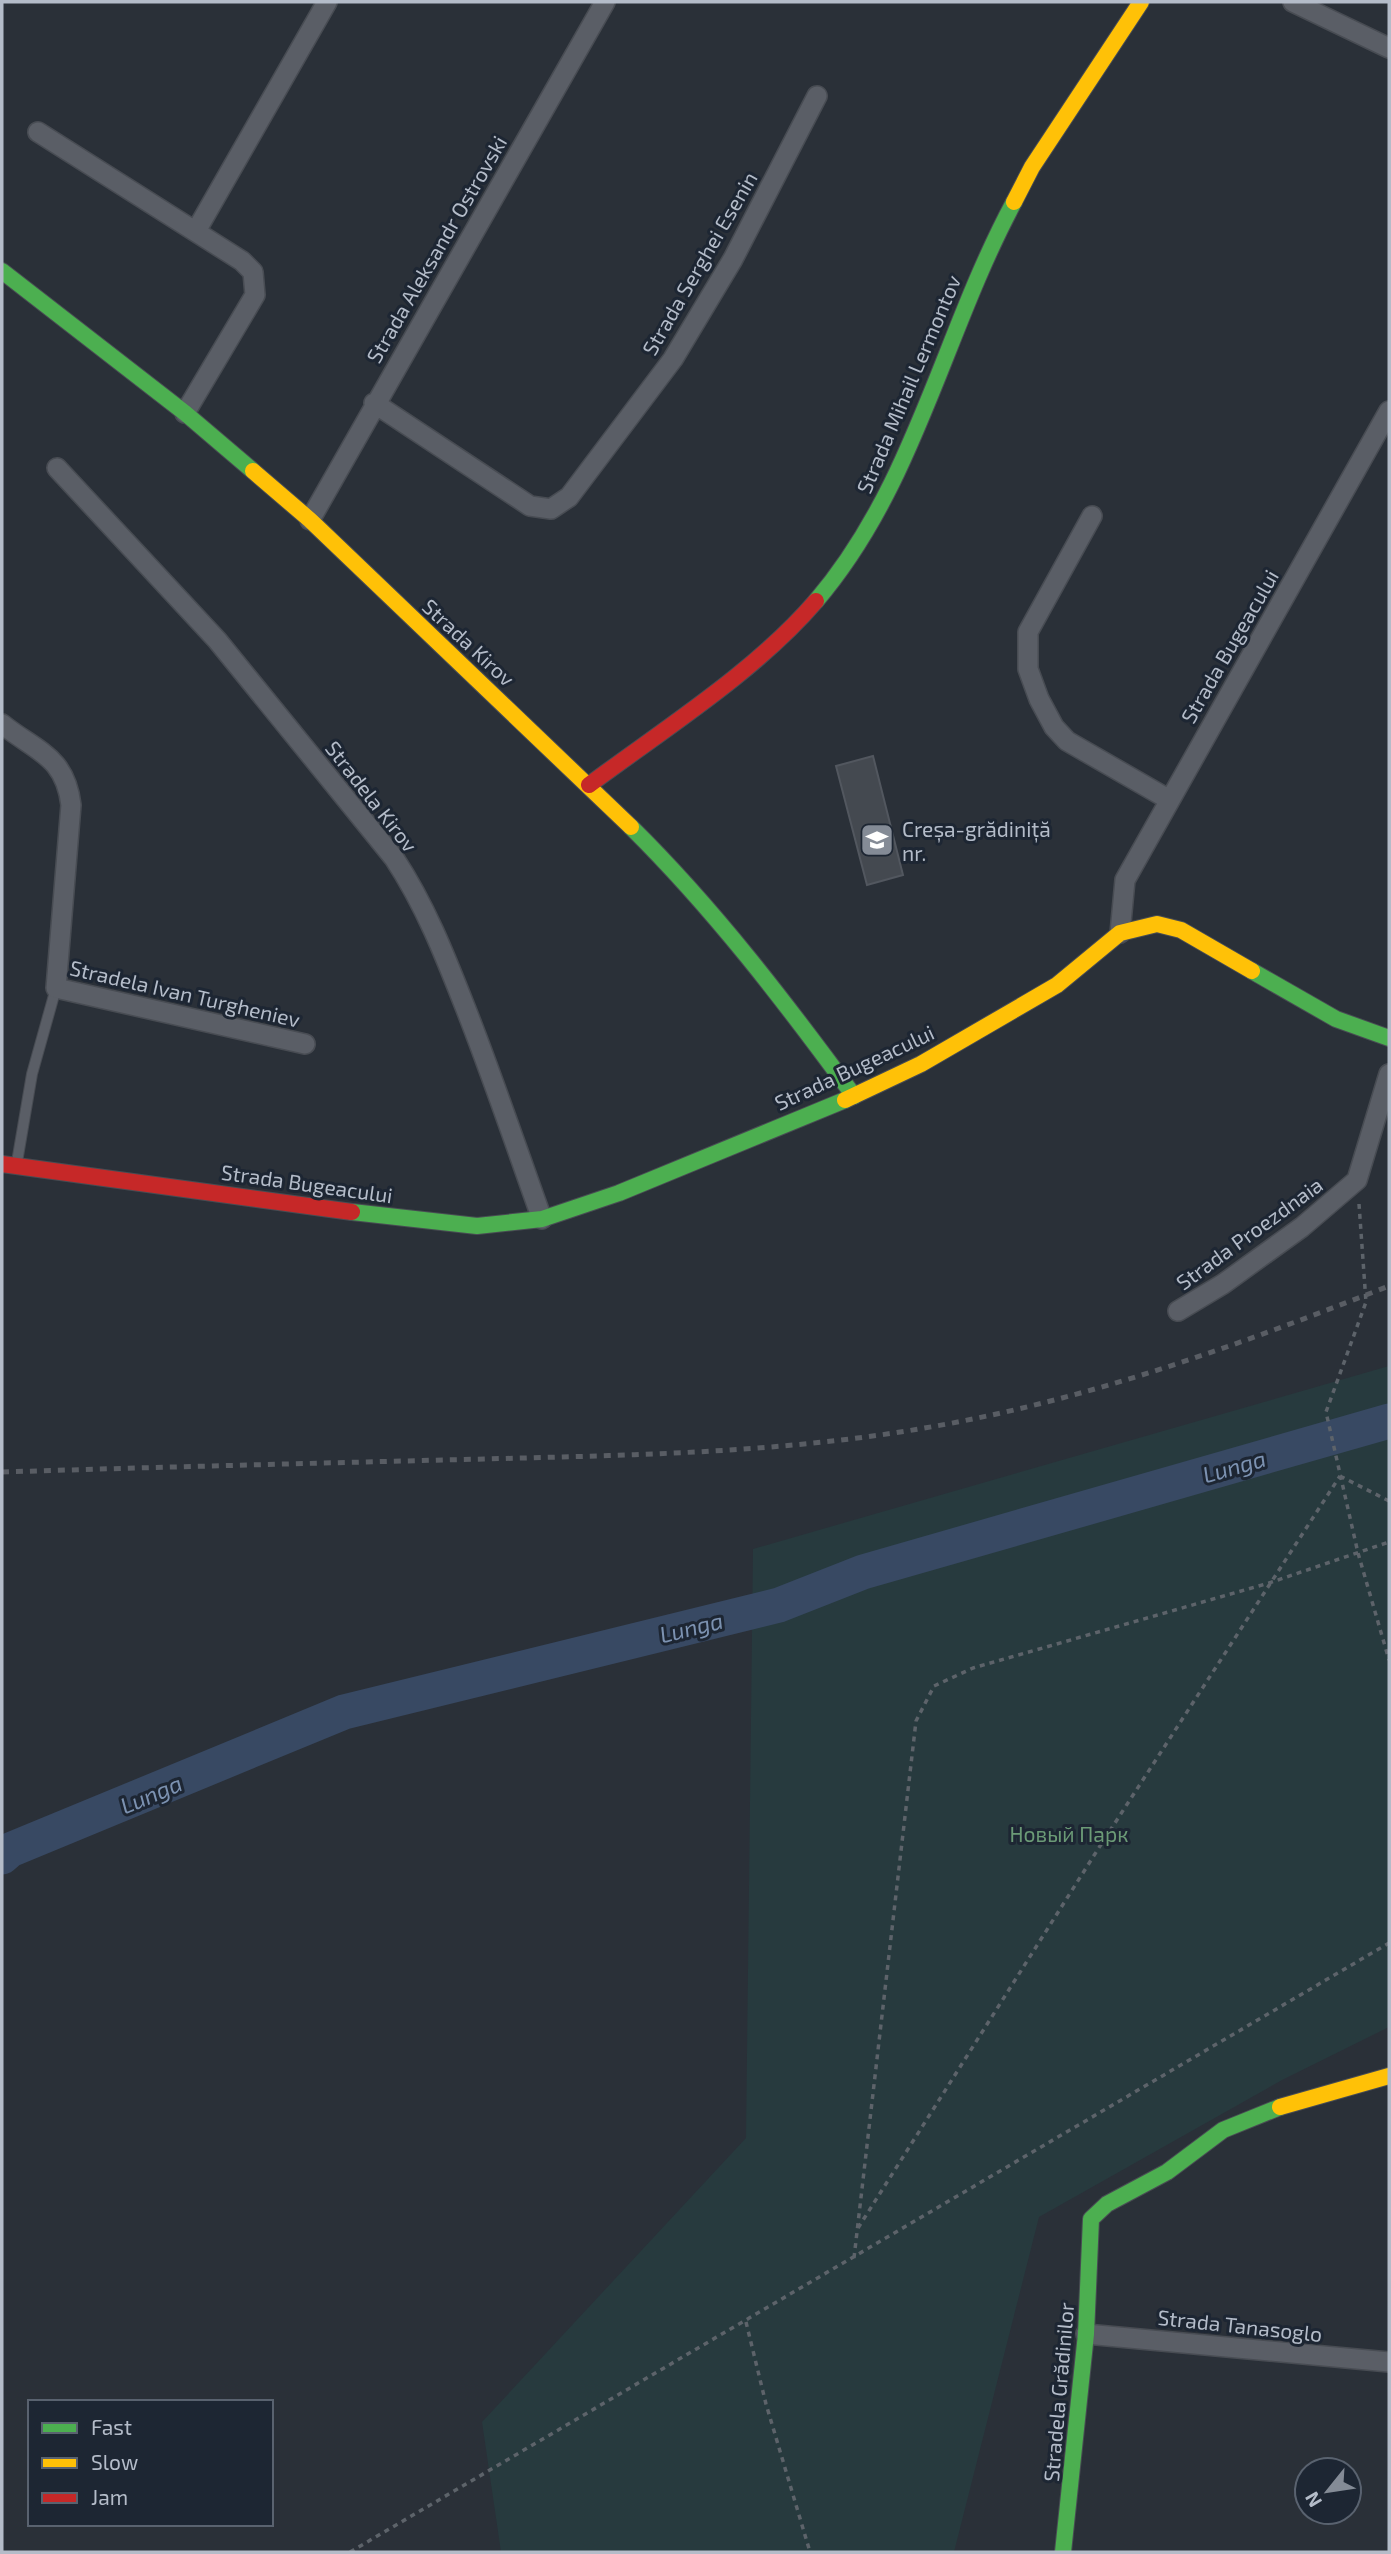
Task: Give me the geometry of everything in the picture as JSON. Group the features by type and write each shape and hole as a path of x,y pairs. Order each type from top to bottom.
{"street":[{"path":"196,232 327,2"},
{"name":"Strada Aleksandr Ostrovski","path":"310,520 374,403 605,2"},
{"path":"1293,2 1389,48"},
{"name":"Strada Mihail Lermontov","path":"589,785 726,682 800,619 848,563 895,477 931,396 984,257 1032,167 1132,4"},
{"name":"Strada Serghei Esenin","path":"374,403 530,506 551,509 560,503 577,486 673,359 733,259 817,96"},
{"path":"38,132 242,261 253,272 256,295 185,413"},
{"name":"Strada Kirov","path":"2,271 185,413 310,520 589,785 659,854 730,935 795,1015 854,1096"},
{"name":"Strada Bugeacului","path":"9,1165 429,1223 477,1226 542,1219 620,1193 854,1096 921,1064 1057,985 1120,933 1125,880 1168,799 1389,411"},
{"name":"Stradela Kirov","path":"57,468 217,640 394,858 419,896 433,924 488,1068 542,1219"},
{"path":"1092,516 1028,632 1028,669 1039,699 1054,727 1067,741 1168,799"},
{"name":"Stradela Ivan Turgheniev","path":"2,724 50,758 65,775 69,790 71,805 56,988 305,1044"},
{"path":"1120,933 1157,924 1181,930 1336,1019 1389,1038"},
{"path":"1357,1181 1389,1074"},
{"name":"Strada Proezdnaia","path":"1178,1311 1223,1284 1302,1227 1357,1181"},
{"name":"Stradela Grădinilor","path":"1063,2552 1086,2334 1088,2235 1091,2219 1100,2207 1170,2170 1229,2127 1291,2101 1335,2093 1389,2076"},
{"name":"Strada Tanasoglo","path":"1086,2334 1389,2362"}],"lane":[{"path":"9,1165 56,988"}],"path":[{"path":"1357,1181 1366,1302 1326,1412 1358,1553 1389,1660"},
{"path":"1340,1476 1389,1501"},
{"path":"857,2230 1340,1476"},
{"path":"854,2258 916,1721 934,1686 973,1668 1269,1583 1389,1542"},
{"path":"350,2552 1389,1943"},
{"path":"746,2322 766,2404 810,2552"}],"green space":[{"name":"Новый Парк","path":"1389,1366 1389,2027 1282,2080 1039,2217 954,2552 501,2552 482,2422 746,2138 753,1549"}],"building":[{"path":"873,756 903,875 867,885 836,766"}],"waterway":[{"name":"Lunga","path":"2,1857 10,1850 344,1712 779,1605 863,1572 1389,1421"}],"railway":[{"path":"2,1472 654,1454 767,1447 880,1435 995,1414 1110,1385 1222,1348 1389,1286"}],"traffic: fast":[{"path":"816,601 850,556 879,508 926,408 989,252 1014,202"},
{"path":"2,271 185,413 253,471"},
{"path":"631,827 691,890 748,957 854,1096"},
{"path":"1252,971 1336,1019 1389,1038"},
{"path":"352,1212 477,1226 542,1219 619,1193 845,1100"},
{"path":"1063,2552 1086,2334 1091,2219 1107,2204 1167,2172 1223,2130 1280,2107"}],"traffic: slow":[{"path":"1014,202 1032,167 1141,2"},
{"path":"253,471 310,520 631,827"},
{"path":"845,1100 921,1064 1057,985 1120,933 1157,924 1181,930 1252,971"},
{"path":"1280,2107 1389,2076"}],"traffic: jam":[{"path":"589,785 737,676 792,627 816,601"},
{"path":"2,1164 352,1212"}],"place":[{"name":"Creșa-grădiniță nr.","path":"877,840"}]}
